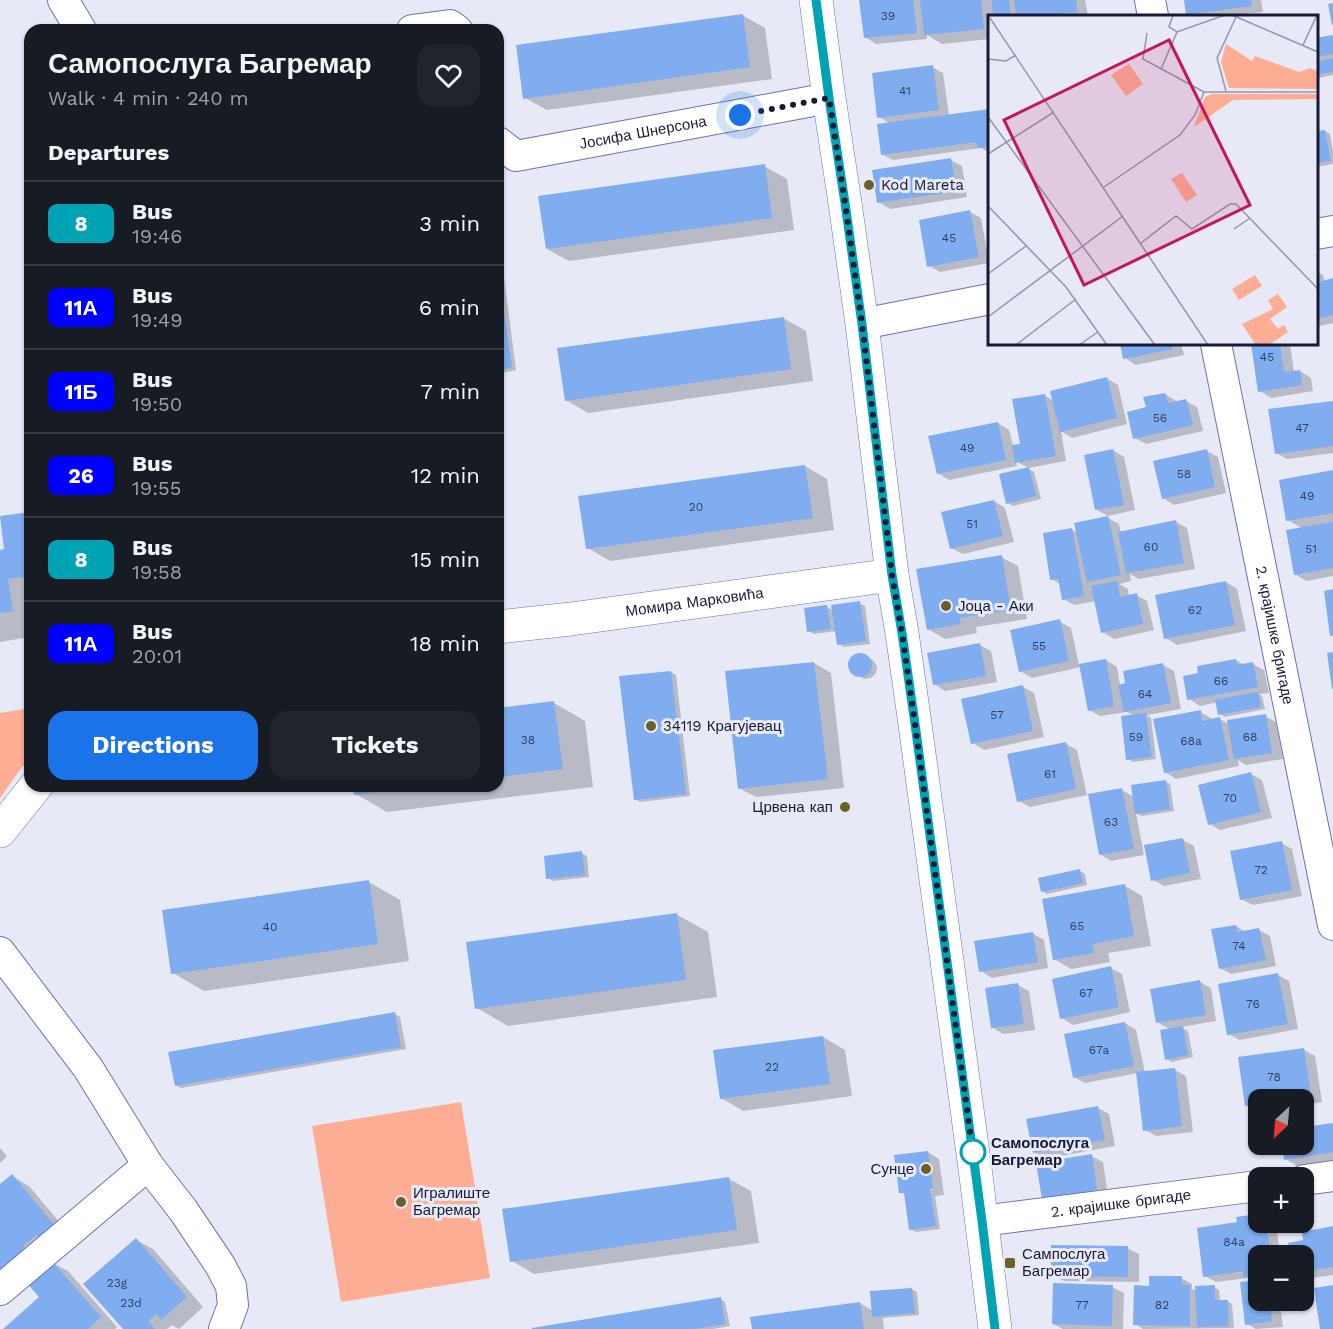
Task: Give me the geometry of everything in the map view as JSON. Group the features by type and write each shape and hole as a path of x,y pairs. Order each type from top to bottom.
{"street":[{"path":"63,0 77,24"},
{"path":"816,0 862,324 892,575 915,724 995,1329"},
{"path":"1150,0 1153,15"},
{"name":"Јосифа Шнерсона","path":"504,147 516,156 829,98"},
{"path":"1318,234 1333,231"},
{"path":"862,324 988,298"},
{"name":"2. крајишке бригаде","path":"1216,345 1333,926"},
{"name":"Момира Марковића","path":"504,626 583,618 892,575"},
{"path":"0,831 31,792"},
{"path":"0,952 88,1068 148,1166 183,1210 220,1265 231,1286 232,1305 224,1329"},
{"path":"0,1290 148,1166"},
{"path":"1314,1179 1333,1176"},
{"name":"2. крајишке бригаде","path":"982,1221 1248,1187"}],"shaded area":[{"path":"24,709 24,766 0,798 0,713"},
{"name":"Игралиште Багремар","path":"461,1102 490,1278 341,1302 312,1126"}],"building":[{"path":"859,0 913,0 917,33 864,38"},
{"path":"920,0 981,0 984,29 924,35"},
{"path":"992,0 1009,0 1011,15 993,15"},
{"path":"1014,0 1076,0 1077,12 1016,15"},
{"path":"1184,0 1251,0 1252,6 1186,15"},
{"path":"1333,3 1333,25 1332,25 1328,4"},
{"path":"743,14 750,67 523,99 516,45"},
{"path":"1333,35 1333,54 1318,57 1318,38"},
{"path":"1333,58 1333,72 1318,75 1318,62"},
{"path":"933,65 939,110 877,118 872,73"},
{"path":"988,109 988,147 978,148 976,142 881,155 877,124"},
{"path":"1325,130 1331,161 1318,163 1318,131"},
{"path":"951,158 957,191 877,203 872,170"},
{"path":"765,164 772,218 546,249 538,196"},
{"path":"970,210 979,257 927,267 919,220"},
{"path":"1333,278 1333,315 1318,319 1318,282"},
{"path":"504,310 512,368 504,369"},
{"path":"784,317 791,369 565,401 557,348"},
{"path":"1120,345 1172,345 1173,349 1123,359"},
{"path":"1251,345 1280,345 1284,372 1300,370 1302,385 1258,392"},
{"path":"1107,377 1117,418 1060,432 1050,391"},
{"path":"1165,393 1168,403 1186,399 1193,425 1133,439 1127,412 1146,407 1143,397"},
{"path":"1045,394 1056,456 1015,463 1012,445 1020,444 1012,399"},
{"path":"1333,401 1333,446 1275,454 1268,409"},
{"path":"998,422 1006,460 937,474 928,436"},
{"path":"1113,449 1124,505 1095,510 1084,455"},
{"path":"1207,449 1215,487 1162,499 1153,461"},
{"path":"805,465 813,518 586,549 578,496"},
{"path":"1029,467 1036,496 1006,504 999,474"},
{"path":"1333,470 1333,513 1286,521 1279,480"},
{"path":"994,500 1003,536 950,549 941,512"},
{"path":"24,513 24,577 8,579 13,611 0,613 0,550 4,549 0,516"},
{"path":"1108,516 1121,575 1087,582 1074,523"},
{"path":"1176,520 1184,563 1126,573 1118,532"},
{"path":"1333,522 1333,568 1294,575 1286,530"},
{"path":"1072,528 1084,596 1062,600 1058,579 1050,580 1043,533"},
{"path":"1002,555 1011,610 959,618 961,624 927,630 916,569"},
{"path":"1117,581 1120,597 1137,593 1143,624 1101,633 1091,586"},
{"path":"1226,581 1235,625 1164,639 1155,595"},
{"path":"1333,589 1333,636 1330,636 1324,591"},
{"path":"860,601 866,641 837,645 831,605"},
{"path":"827,605 831,629 807,632 804,608"},
{"path":"1060,619 1069,661 1019,672 1010,630"},
{"path":"980,643 986,676 933,685 927,653"},
{"path":"1333,652 1333,689 1332,689 1327,653"},
{"path":"860,653 865,654 871,660 871,670 865,676 860,677 855,676 849,670 848,665 849,660 855,654"},
{"path":"1106,659 1114,706 1088,711 1079,664"},
{"path":"1236,659 1237,665 1253,662 1258,687 1187,700 1183,676 1198,673 1197,666"},
{"path":"814,662 828,779 738,789 725,671"},
{"path":"1163,663 1171,703 1124,712 1118,685 1125,683 1123,671"},
{"path":"671,671 686,794 634,800 619,676"},
{"path":"1023,685 1033,731 971,744 961,699"},
{"path":"1258,692 1261,707 1218,715 1215,700"},
{"path":"554,701 563,769 504,776 504,707"},
{"path":"1201,710 1202,721 1220,717 1229,760 1164,773 1153,719"},
{"path":"1146,713 1152,757 1126,760 1121,716"},
{"path":"1266,714 1272,753 1234,759 1227,720"},
{"path":"1066,742 1076,789 1017,802 1007,754"},
{"path":"1251,772 1261,812 1208,825 1198,785"},
{"path":"1166,780 1170,809 1135,814 1131,785"},
{"path":"1122,788 1134,849 1099,855 1088,794"},
{"path":"354,792 378,792 354,795"},
{"path":"1183,838 1190,873 1151,881 1144,845"},
{"path":"1282,841 1292,890 1240,900 1230,851"},
{"path":"582,851 585,875 546,879 544,856"},
{"path":"1080,869 1083,883 1041,892 1038,878"},
{"path":"369,880 378,944 171,974 162,910"},
{"path":"1125,884 1134,936 1092,944 1094,953 1053,960 1042,899"},
{"path":"677,913 686,980 475,1009 466,942"},
{"path":"1236,925 1238,932 1259,928 1266,960 1219,969 1211,929"},
{"path":"1033,932 1038,962 979,972 974,941"},
{"path":"1111,966 1119,1007 1060,1019 1052,979"},
{"path":"1278,973 1288,1024 1227,1035 1218,984"},
{"path":"1200,980 1206,1015 1156,1023 1150,989"},
{"path":"1018,983 1024,1024 991,1028 985,988"},
{"path":"395,1012 401,1047 175,1086 168,1052"},
{"path":"1125,1022 1134,1066 1073,1078 1064,1034"},
{"path":"1183,1026 1188,1055 1165,1060 1160,1030"},
{"path":"823,1036 830,1084 720,1099 713,1050"},
{"path":"1304,1048 1310,1089 1248,1089 1248,1106 1245,1106 1238,1057"},
{"path":"1175,1068 1182,1126 1143,1131 1136,1072"},
{"path":"1098,1106 1105,1140 1033,1153 1026,1119"},
{"path":"1333,1123 1333,1152 1284,1160 1283,1155 1314,1155 1314,1126"},
{"path":"928,1151 933,1189 930,1189 936,1226 909,1230 904,1193 899,1193 894,1155"},
{"path":"1092,1154 1097,1191 1042,1199 1036,1163"},
{"path":"12,1174 56,1227 41,1240 36,1235 23,1246 28,1251 0,1275 0,1184"},
{"path":"729,1177 737,1230 510,1262 502,1209"},
{"path":"1248,1215 1248,1233 1268,1233 1269,1245 1248,1245 1248,1276 1243,1277 1243,1271 1203,1277 1197,1228 1237,1222 1236,1217"},
{"path":"1333,1226 1333,1267 1314,1270 1314,1245 1288,1245 1288,1243 1303,1240 1302,1233 1314,1233 1314,1230"},
{"path":"136,1238 187,1297 161,1320 156,1314 148,1321 155,1329 123,1329 83,1284"},
{"path":"1051,1245 1128,1246 1128,1277 1051,1276"},
{"path":"51,1260 101,1317 88,1329 3,1329 39,1297 26,1282"},
{"path":"1149,1276 1182,1276 1182,1285 1190,1285 1190,1326 1133,1325 1134,1285 1149,1286"},
{"path":"1248,1281 1248,1311 1271,1311 1272,1321 1245,1325 1240,1282"},
{"path":"1053,1283 1113,1285 1112,1326 1052,1324"},
{"path":"1215,1285 1215,1300 1228,1300 1229,1326 1197,1327 1195,1286"},
{"path":"1333,1285 1333,1329 1320,1329 1314,1288"},
{"path":"912,1288 915,1313 872,1317 870,1291"},
{"path":"721,1297 725,1324 694,1329 532,1329 532,1328"},
{"path":"860,1302 864,1329 752,1329 750,1317"}],"bus line":[{"name":"8","path":"816,0 862,324 892,575 915,724 995,1329"}],"place":[{"name":"Kod Mareta","path":"869,185"},
{"name":"Јоца - Аки","path":"946,606"},
{"name":"34119 Крагујевац","path":"651,726"},
{"name":"Црвена кап","path":"845,807"},
{"name":"Самопослуга Багремар","path":"973,1152"},
{"name":"Сунце","path":"926,1169"},
{"name":"Игралиште Багремар","path":"401,1202"},
{"name":"Сампослуга Багремар","path":"1010,1263"}],"route":[{"path":"740,115 829,98 862,324 892,575 915,724 973,1154 973,1152"}]}
